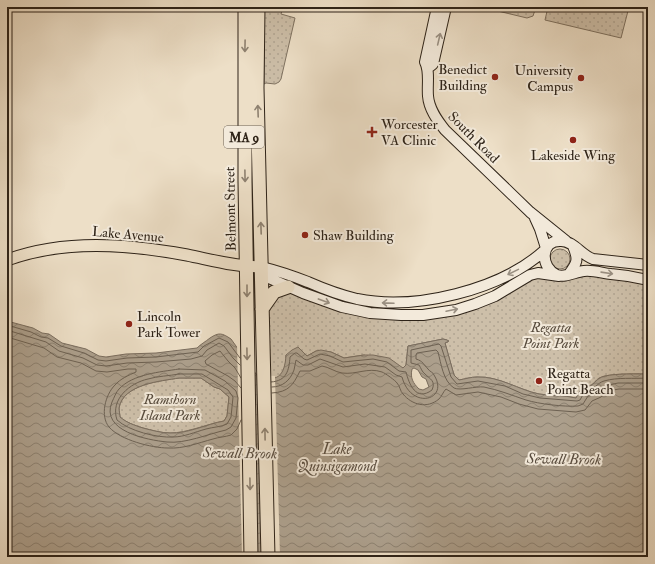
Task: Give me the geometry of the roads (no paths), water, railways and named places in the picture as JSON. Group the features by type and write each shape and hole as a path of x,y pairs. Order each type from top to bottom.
{"highway":[{"name":"Belmont Street","path":"245,7 244,118 251,557"},
{"name":"MA 9","path":"258,7 257,88 268,557"},
{"path":"262,309 274,292 288,287"}],"main road":[{"name":"South Road","path":"437,7 425,62 428,68 427,80 429,102 440,124 530,212 586,256 593,259 644,265"},
{"name":"South Road","path":"428,68 433,64 446,7"},
{"name":"South Road","path":"530,212 540,229 546,249"},
{"path":"262,271 348,297 390,303 420,301 466,292 523,267 554,242 570,244 576,254 577,261 575,266 564,275"},
{"name":"Lake Avenue","path":"7,260 50,248 104,246 186,255 262,271"},
{"path":"546,249 544,256 547,267 550,271 564,275"},
{"path":"262,271 288,287 326,302 351,309 379,314 412,315 445,312 475,304 505,291 530,275 538,273 564,275 588,271 643,278 644,265"}],"water":[{"name":"Lake Quinsigamond","path":"7,321 33,328 42,333 49,334 62,343 86,349 99,356 106,357 197,348 213,336 223,334 231,339 256,374 269,378 274,378 282,373 286,355 298,347 307,356 321,350 331,352 344,358 373,355 389,358 403,368 406,365 408,346 443,339 449,341 445,343 454,375 459,380 485,377 539,394 576,398 583,386 591,385 604,376 648,374 648,557 7,557","holes":["414,368 418,370 422,377 426,379 429,387 423,390 419,389 415,385 411,375 412,369","179,378 201,378 214,387 220,389 229,397 227,416 224,421 183,432 170,433 143,428 120,417 119,408 122,400 135,389 153,382"]}],"place":[{"name":"Benedict Building","path":"495,77"},
{"name":"University Campus","path":"581,78"},
{"name":"Worcester VA Clinic","path":"372,132"},
{"name":"Lakeside Wing","path":"573,140"},
{"name":"Shaw Building","path":"305,235"},
{"name":"Lincoln Park Tower","path":"129,324"},
{"name":"Regatta Point Beach","path":"539,381"}],"park label":[{"name":"Regatta Point Park","path":"551,336"},
{"name":"Ramshorn Island Park","path":"170,408"}],"water label":[{"name":"Sewall Brook","path":"240,453"},
{"name":"Sewall Brook","path":"564,459"}]}
